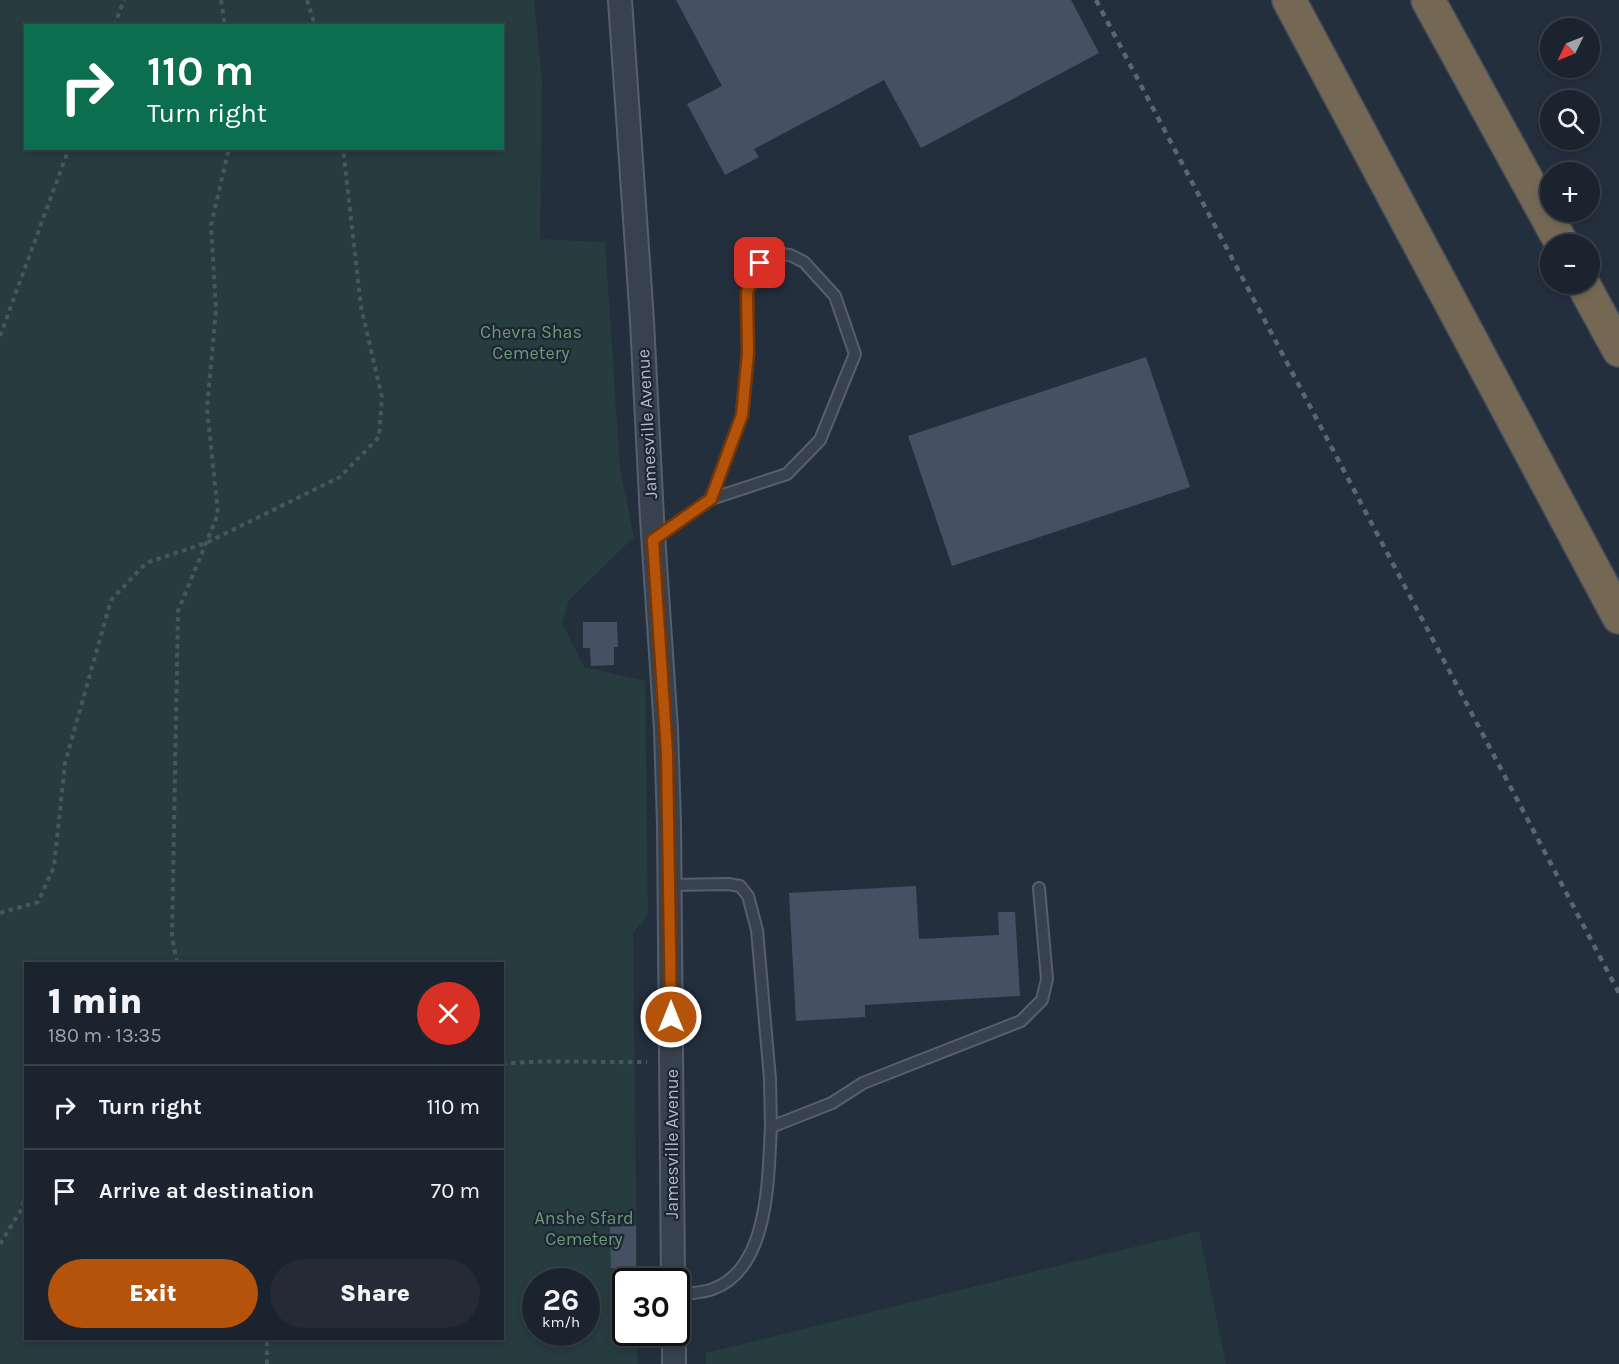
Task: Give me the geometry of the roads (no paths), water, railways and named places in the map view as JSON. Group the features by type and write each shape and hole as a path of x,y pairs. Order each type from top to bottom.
{"highway":[{"path":"1289,0 1619,617"},
{"path":"1428,0 1557,234"},
{"path":"1435,0 1481,94"},
{"path":"1588,294 1619,350"}],"street":[{"name":"Jamesville Avenue","path":"620,0 666,729 670,885 673,1268"},
{"path":"674,1346 674,1364"}],"lane":[{"path":"653,540 711,499 787,474 820,440 855,354 835,296 804,262 790,255 773,253 760,263 747,292 748,353 742,415 711,499"},
{"path":"670,885 728,884 740,886 748,896 757,930 770,1079 771,1127 767,1196 753,1251 735,1275 714,1288 690,1292"},
{"path":"771,1127 832,1103 863,1083 1021,1021 1042,1000 1047,979 1039,888"}],"railway":[{"path":"1096,0 1619,993"}],"park label":[{"name":"Chevra Shas Cemetery","path":"531,342"},
{"name":"Anshe Sfard Cemetery","path":"584,1228"}]}
